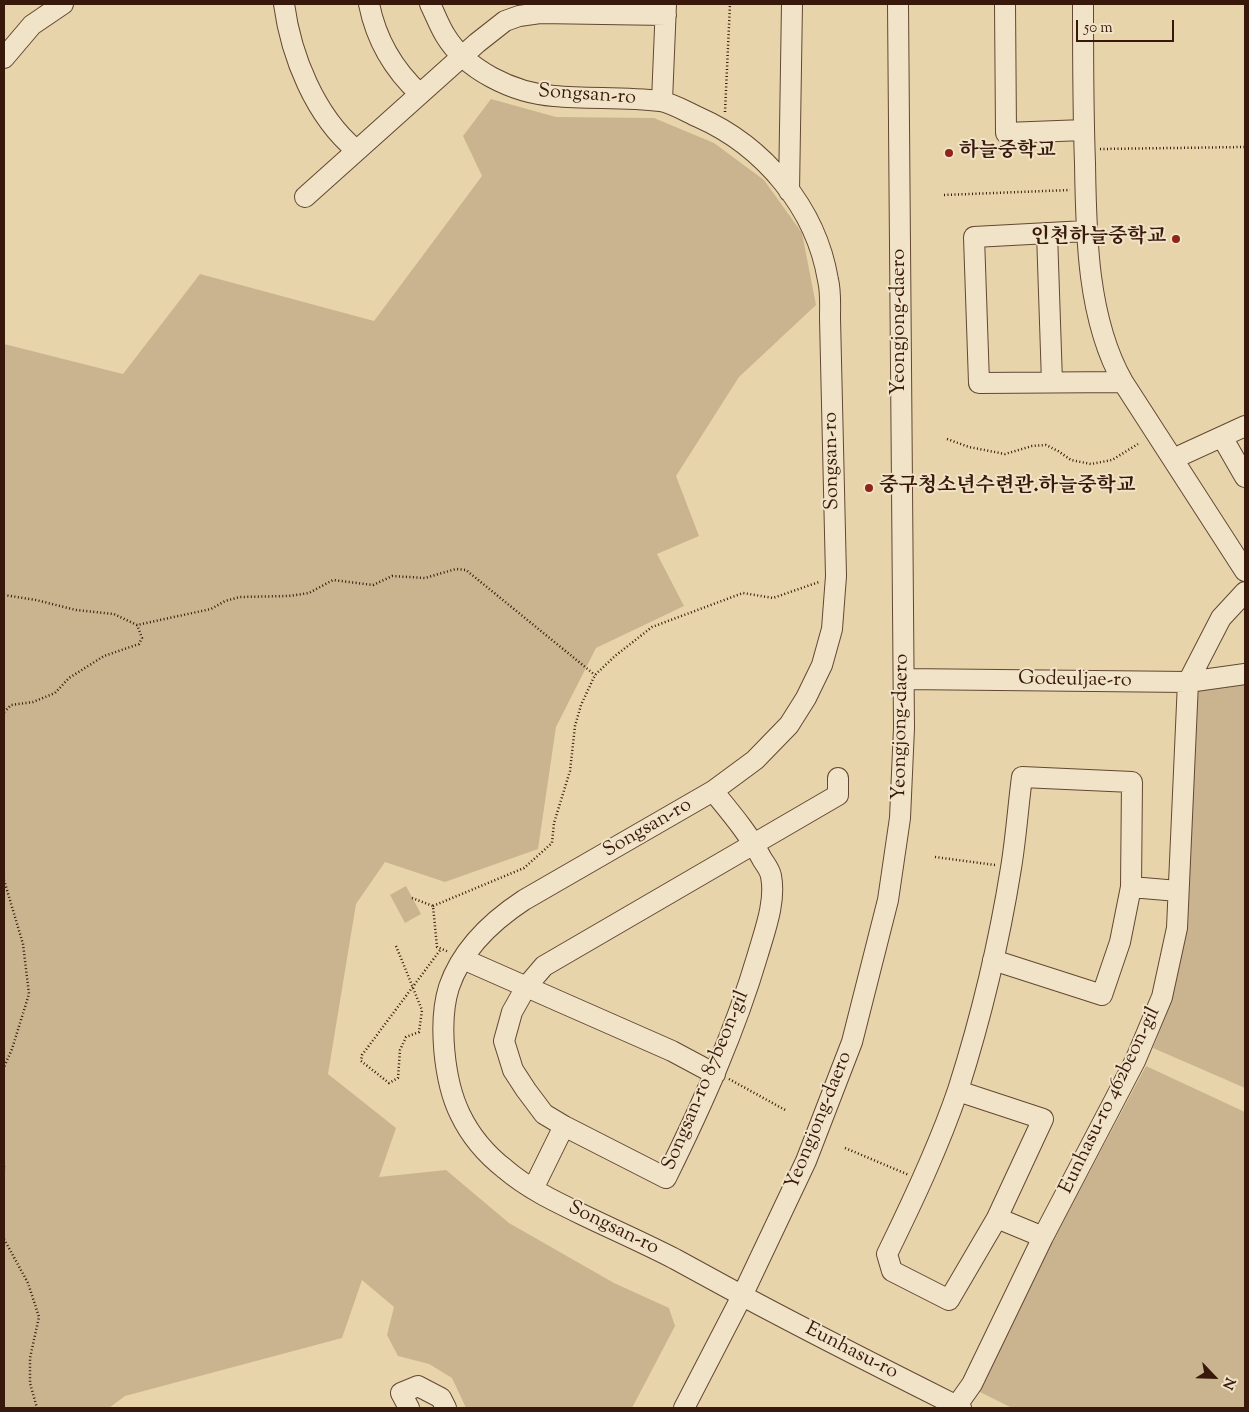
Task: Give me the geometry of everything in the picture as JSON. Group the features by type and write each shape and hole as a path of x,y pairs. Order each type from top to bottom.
{"street":[{"path":"4,58 32,25 63,4"},
{"path":"284,4 293,47 314,95 344,140 356,150"},
{"path":"369,4 372,19 382,45 409,84 420,94"},
{"name":"Songsan-ro","path":"430,4 445,36 462,57 503,83 551,96 662,101 729,133 772,168 789,191 807,218 821,248 829,281 836,576 832,629 822,665 806,698 789,725 755,760 713,791 516,905 501,916 459,957 445,1009 444,1049 459,1112 469,1130 504,1169 533,1189 675,1259 742,1296"},
{"path":"789,191 792,4"},
{"name":"Yeongjong-daero","path":"684,1408 742,1296 806,1161 852,1042 888,900 900,818 904,728 898,4"},
{"path":"1005,4 1006,133 1084,130"},
{"path":"1083,4 1086,231 1098,318 1114,366 1123,382 1245,570"},
{"name":"Songsan-ro","path":"462,57 492,30 506,21 519,16 540,13 666,9 662,101"},
{"path":"305,197 462,57"},
{"path":"1086,231 974,237 979,383 1123,382"},
{"path":"1047,233 1052,382"},
{"path":"1173,459 1245,426"},
{"path":"1222,437 1245,477"},
{"path":"1188,682 1221,618 1245,592"},
{"name":"Godeuljae-ro","path":"904,679 1188,682 1245,674"},
{"name":"Eunhasu-ro 462beon-gil","path":"957,1407 972,1384 1043,1237 1134,1061 1162,997 1177,928 1188,682"},
{"path":"958,1091 1044,1119 997,1218 949,1300 892,1271 888,1254 922,1180 958,1091 993,960 1011,868 1022,777 1132,782 1131,887 1120,942 1102,995 993,960"},
{"path":"533,1189 564,1126 544,1114 526,1090 513,1070 504,1041 512,1012 526,987 544,966 838,794 838,778"},
{"name":"Songsan-ro 87beon-gil","path":"564,1126 666,1178 718,1074 750,982 764,934 772,892 770,874 754,843 713,791"},
{"path":"1131,887 1178,891"},
{"path":"459,957 672,1051 718,1074"},
{"path":"997,1218 1043,1237"},
{"name":"Eunhasu-ro","path":"742,1296 957,1407"},
{"path":"408,1408 401,1392 418,1386 441,1398 446,1408"}],"path":[{"path":"725,120 730,4"},
{"path":"1100,149 1245,147"},
{"path":"944,195 1079,189"},
{"path":"947,439 969,447 1005,454 1032,446 1046,445 1071,460 1091,464 1112,460 1138,444"},
{"path":"4,595 36,600 76,610 114,614 137,625 211,609 225,601 240,597 289,596 309,593 332,580 373,585 392,576 425,578 456,569 466,570 595,676"},
{"path":"412,898 433,906 524,868 552,843 554,823 570,771 575,726 581,705 595,676 615,656 652,627 743,593 773,598 828,580"},
{"path":"4,712 11,705 33,702 55,693 69,678 104,656 139,644 142,638 137,625"},
{"path":"934,857 1011,868"},
{"path":"4,880 23,944 29,994 12,1049 4,1067"},
{"path":"433,906 437,947 459,957"},
{"path":"396,946 412,987 422,1010 419,1032 406,1037 400,1050 398,1078 389,1083 361,1061 362,1055 412,987 441,949"},
{"path":"718,1074 787,1110"},
{"path":"846,1148 922,1180"},
{"path":"4,1239 28,1283 39,1317 30,1358 30,1383 37,1408"}],"shaded area":[{"path":"491,99 556,117 654,118 714,143 764,180 802,233 816,305 739,377 676,476 699,536 657,554 684,606 596,648 556,727 538,849 445,882 385,862 356,904 328,1074 396,1128 379,1177 446,1170 509,1223 614,1283 669,1308 675,1326 632,1408 466,1408 452,1378 429,1364 398,1356 387,1335 394,1307 362,1280 342,1338 125,1396 109,1408 4,1408 4,344 123,374 200,274 374,321 482,176 463,136"},
{"path":"1245,685 1245,1088 1153,1048 1171,1002 1188,926 1195,687"},
{"path":"406,886 421,914 405,923 390,895"},
{"path":"1146,1066 1245,1112 1245,1408 1012,1408 974,1389"}],"place":[{"name":"하늘중학교","path":"949,153"},
{"name":"인천하늘중학교","path":"1176,239"},
{"name":"중구청소년수련관.하늘중학교","path":"869,488"}]}
